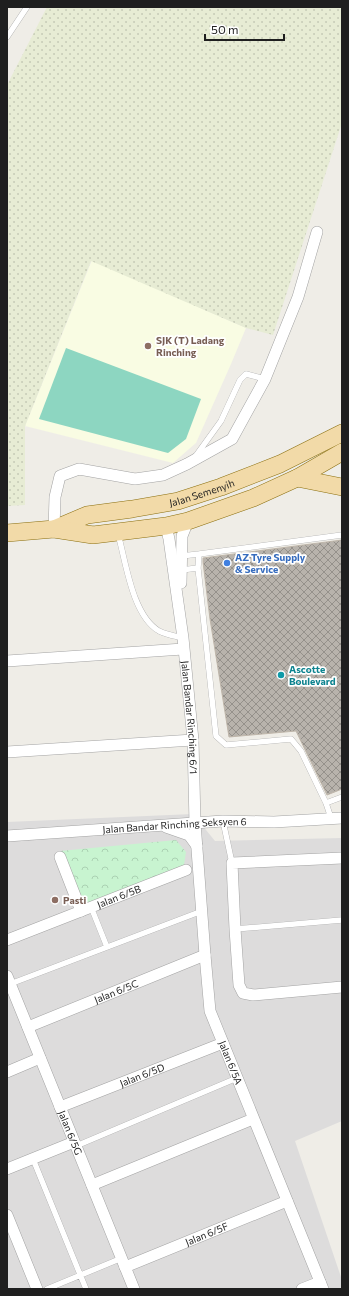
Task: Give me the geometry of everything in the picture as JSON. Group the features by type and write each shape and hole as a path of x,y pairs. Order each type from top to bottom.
{"main road":[{"name":"Jalan Semenyih","path":"54,529 87,515 132,509 178,500 222,487 280,464 342,433"},
{"name":"Jalan Semenyih","path":"7,533 54,529 93,535 166,526 188,521 253,498 298,478 342,452"},
{"path":"298,478 342,487"}],"street":[{"path":"54,529 55,497 60,476 79,469 135,479 162,475 191,462 232,439 265,379 298,297 317,232"},
{"name":"Jalan Bandar Rinching 6/1","path":"179,613 182,598 182,536 188,521"},
{"name":"Jalan Bandar Rinching 6/1","path":"166,526 170,539 183,643 192,740 195,823"},
{"path":"7,661 183,643"},
{"path":"7,752 192,740"},
{"name":"Jalan Bandar Rinching Seksyen 6","path":"7,836 223,821 274,822 342,818"},
{"path":"158,825 189,835 197,846 202,836 210,827 223,821"},
{"name":"Jalan 6/5A","path":"195,823 210,1011 321,1285"},
{"path":"60,857 80,911"},
{"path":"342,858 232,863 239,985 243,993 253,995 342,987"},
{"name":"Jalan 6/5B","path":"7,940 186,870"},
{"name":"Jalan 6/5C","path":"28,1027 205,955"},
{"name":"Jalan 6/5G","path":"9,980 134,1289"},
{"name":"Jalan 6/5D","path":"60,1108 223,1042"},
{"path":"7,1072 40,1058"},
{"path":"92,1185 253,1119"},
{"path":"7,1169 75,1144"},
{"name":"Jalan 6/5F","path":"123,1263 287,1201"},
{"path":"7,1215 37,1289"},
{"path":"302,1289 321,1285"}],"lane":[{"path":"7,37 27,7"},
{"path":"191,462 221,421 240,380 246,374 265,379"},
{"path":"117,532 136,600 142,613 159,631 183,643"},
{"path":"181,556 342,535"},
{"path":"199,554 198,568 216,736 226,745 290,739 301,751 323,800 326,803 331,818"},
{"path":"181,570 198,568"},
{"path":"326,803 342,797"},
{"path":"223,821 232,863"},
{"path":"91,907 107,947"},
{"path":"9,980 107,947 202,911"},
{"path":"235,929 342,920"},
{"path":"75,1144 237,1078"},
{"path":"33,1159 86,1289"},
{"path":"47,1289 80,1275 123,1263"}],"shaded area":[{"path":"47,7 342,7 342,123 273,335 246,328 91,261 25,426 25,505 7,506 7,85"},
{"name":"SJK (T) Ladang Rinching","path":"92,260 246,328 196,443 173,463 25,426"},
{"path":"193,814 215,841 342,838 342,1121 295,1141 342,1280 342,1289 7,1289 7,822"}],"green space":[{"path":"66,348 201,399 186,439 168,453 39,419"},
{"path":"176,840 186,852 184,865 82,907 60,851"}],"building":[{"name":"Ascotte Boulevard","path":"342,540 342,789 327,795 296,731 229,737 210,619 203,558"}],"place":[{"name":"SJK (T) Ladang Rinching","path":"148,346"},
{"name":"AZ Tyre Supply & Service","path":"227,563"},
{"name":"Ascotte Boulevard","path":"281,675"},
{"name":"Pasti","path":"55,900"}]}
